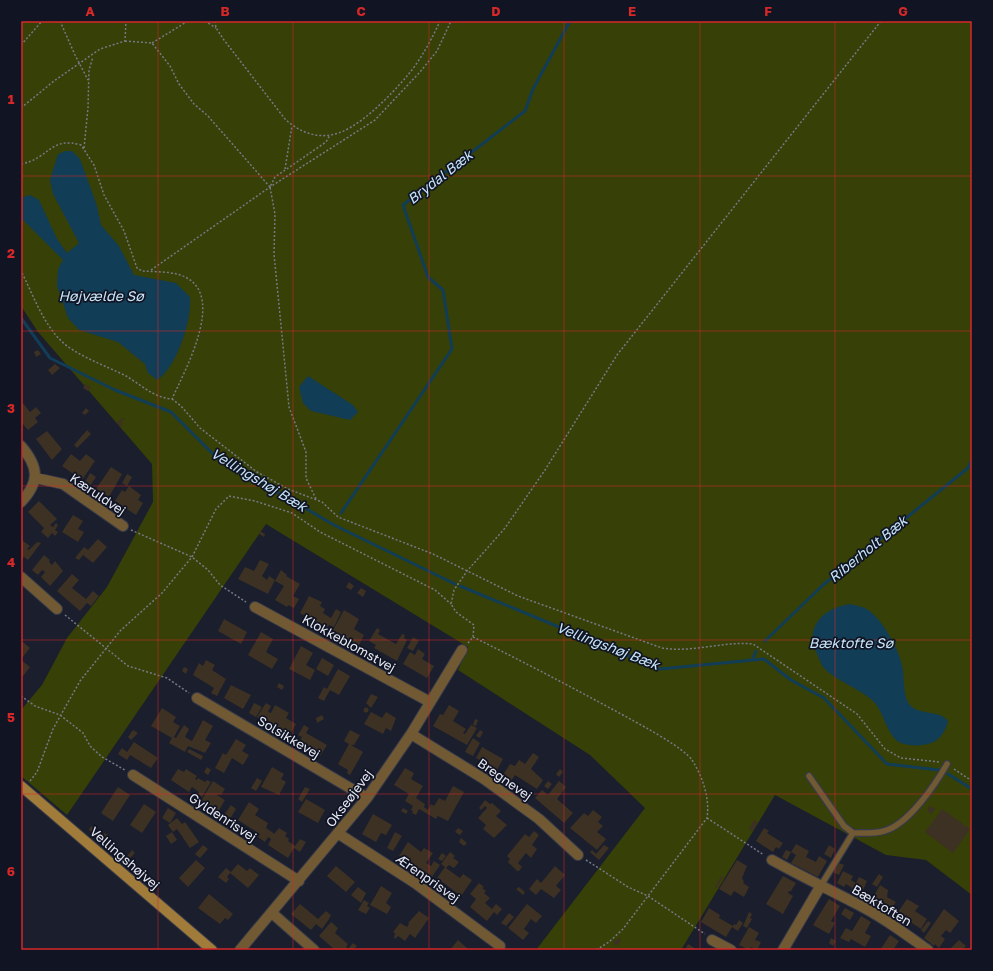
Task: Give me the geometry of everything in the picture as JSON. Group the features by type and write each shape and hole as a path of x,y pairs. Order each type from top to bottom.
{"street":[{"path":"21,446 29,455 35,467 36,478 30,493 21,502"},
{"name":"Kæruldvej","path":"36,478 63,484 123,526"},
{"path":"21,577 57,609"},
{"name":"Klokkeblomstvej","path":"255,607 430,702"},
{"name":"Okseøjevej","path":"240,950 300,881 367,798 410,734 462,650"},
{"name":"Solsikkevej","path":"197,698 367,798"},
{"name":"Bregnevej","path":"410,734 484,779 538,819 578,855"},
{"name":"Gyldenrisvej","path":"133,775 300,881"},
{"name":"Vellingshøjvej","path":"22,787 212,950"},
{"name":"Ærenprisvej","path":"339,834 415,883 500,946"},
{"name":"Bæktoften","path":"772,860 820,887 854,902 890,923 928,950"},
{"path":"783,950 820,887"},
{"path":"272,913 314,950"},
{"path":"712,940 732,950"}],"lane":[{"path":"809,776 836,816 844,826 853,833 886,831 905,819 940,777 947,764"},
{"path":"820,887 853,833"}],"path":[{"path":"21,45 42,21"},
{"path":"60,21 79,64 88,80"},
{"path":"125,41 126,21"},
{"path":"21,108 54,81 100,49 125,41 152,43 188,21"},
{"path":"205,21 216,28 292,126 307,133 330,135 351,127 397,87 408,75 440,21"},
{"path":"215,21 216,28"},
{"path":"150,271 270,187 375,120 416,77 437,51 451,21"},
{"path":"451,604 454,590 467,571 505,528 545,470 616,355 881,21"},
{"path":"152,43 170,66 179,84 194,104 208,116 270,187 275,214 274,254 289,407 306,452 306,478 316,499"},
{"path":"84,148 88,108 88,80 93,55"},
{"path":"285,169 292,126"},
{"path":"270,187 275,177 326,142 330,135"},
{"path":"21,164 38,158 62,142 71,142 81,145 94,165 104,195 127,239 137,268 142,271 163,272 187,278 196,285 201,295 203,308 201,325 195,348 172,399"},
{"path":"21,271 50,328 59,340 73,350 127,377 151,392 166,399 172,399 181,406 200,428 257,472 288,489 322,502 338,518 433,554 518,596 662,648 696,650 743,643 753,644 857,714 885,749 901,758 934,760 947,764 972,781"},
{"path":"22,787 36,772 60,715 80,681 120,631 162,593 192,557 216,509 229,496 255,501 292,513 320,532 435,590 451,604 456,612 474,625 473,636 554,677 659,735 692,759 705,787 709,806 707,818 622,929 609,942 596,950"},
{"path":"123,526 192,557 208,570 220,585 255,607"},
{"path":"57,609 128,666 167,678 197,698"},
{"path":"21,696 35,706 60,715 83,733 90,746 102,757 133,775"},
{"path":"707,818 772,860"},
{"path":"578,855 628,887 648,896 712,940"}],"green space":[{"path":"21,21 972,21 972,895 926,860 886,855 775,795 681,950 536,950 645,808 590,755 458,670 468,647 266,524 67,815 21,776 21,710 42,685 67,638 107,587 153,502 152,464 38,332 21,306"}],"water":[{"name":"Højvælde Sø","path":"66,151 72,151 80,159 97,206 101,225 119,246 134,275 176,283 190,297 190,307 186,330 182,342 171,365 157,380 148,373 145,364 118,342 79,330 68,318 57,286 58,269 63,260 22,219 21,198 30,195 39,200 57,239 67,253 79,243 53,194 50,180 58,154"},
{"path":"308,376 353,405 358,412 350,420 311,411 303,403 299,387"},
{"name":"Bæktofte Sø","path":"850,604 870,611 881,623 890,637 901,660 905,693 912,707 921,711 940,715 948,721 943,733 934,742 923,745 910,745 899,742 892,735 879,709 872,700 828,672 822,665 814,644 813,635 818,620 824,614 840,606"}],"building":[{"path":"38,350 41,354 36,357 34,352"},
{"path":"55,364 60,368 52,375 48,370"},
{"path":"85,384 91,387 88,391 83,388"},
{"path":"22,402 30,412 36,407 41,413 35,418 38,422 28,430 21,422"},
{"path":"86,408 89,411 85,415 82,413"},
{"path":"123,418 125,419 121,422 123,424 120,427 117,422"},
{"path":"87,430 91,434 77,448 74,445"},
{"path":"47,431 62,449 52,460 36,439"},
{"path":"71,454 80,461 86,454 95,461 82,480 62,466"},
{"path":"111,467 122,474 109,497 96,489"},
{"path":"90,473 96,477 90,486 85,482"},
{"path":"127,474 132,477 127,486 122,483"},
{"path":"129,486 141,495 138,500 143,503 136,515 115,501 122,490 125,492"},
{"path":"39,501 57,519 50,525 53,527 56,523 58,525 55,530 58,532 55,536 52,533 48,538 41,532 44,528 28,512"},
{"path":"73,515 83,521 78,529 84,532 78,542 62,532"},
{"path":"260,531 265,534 264,537 259,534"},
{"path":"98,539 107,547 93,563 83,555 79,560 75,558 84,547 88,550"},
{"path":"23,541 30,546 27,549 29,550 36,543 41,543 28,560 24,557 21,560 21,544"},
{"path":"44,555 50,560 49,562 52,565 55,561 63,571 50,586 41,577 45,572 42,570 38,575 32,570"},
{"path":"260,560 269,564 262,576 267,580 269,576 275,580 268,594 238,579 245,567 254,571"},
{"path":"281,570 287,575 286,576 300,584 293,596 299,599 294,608 288,605 287,607 275,600 284,586 275,581"},
{"path":"72,574 79,580 72,588 86,599 93,591 99,596 91,606 87,603 80,611 57,591"},
{"path":"349,582 354,586 351,590 346,587"},
{"path":"361,588 366,591 363,597 357,593"},
{"path":"309,596 322,602 320,606 325,609 323,613 331,618 336,609 341,612 334,627 329,625 327,629 300,613"},
{"path":"344,610 359,619 354,629 364,635 358,647 335,634 336,632 333,630"},
{"path":"224,619 247,632 241,644 218,631"},
{"path":"377,628 380,630 378,634 396,644 402,634 405,635 404,638 407,640 397,661 374,648 376,645 369,641"},
{"path":"261,632 273,639 266,652 278,659 272,669 248,655"},
{"path":"413,637 419,641 413,651 407,648"},
{"path":"23,642 30,648 21,659 21,644"},
{"path":"301,646 313,653 306,665 315,670 310,680 289,669"},
{"path":"418,649 425,654 422,659 434,666 427,678 403,664 410,652 415,655"},
{"path":"322,658 334,665 328,676 316,669"},
{"path":"21,660 30,667 23,676 21,674"},
{"path":"206,660 215,665 212,670 226,679 217,696 211,693 214,688 193,675 199,663 203,666"},
{"path":"184,667 188,669 186,674 182,671"},
{"path":"338,669 350,676 339,695 330,690 324,701 318,698 324,687 327,689"},
{"path":"279,683 284,686 282,690 277,687"},
{"path":"231,685 251,695 243,709 224,698"},
{"path":"371,694 378,697 371,708 366,703"},
{"path":"254,703 262,707 256,717 249,713"},
{"path":"266,703 271,706 268,712 271,713 275,705 289,713 286,718 296,724 288,738 265,724 266,722 257,717"},
{"path":"449,705 459,711 453,721 466,729 463,733 465,734 471,725 477,728 467,745 433,726 440,714 443,715"},
{"path":"366,707 369,710 366,713 363,710"},
{"path":"162,708 176,717 173,722 180,726 174,737 176,738 184,725 189,729 185,737 192,741 203,720 213,726 205,740 211,743 205,753 188,746 185,752 169,743 172,738 151,726"},
{"path":"371,712 382,718 386,712 396,718 391,731 386,728 383,734 364,724"},
{"path":"322,715 324,719 317,723 316,718"},
{"path":"475,719 478,720 476,726 473,725"},
{"path":"304,725 309,728 306,733 327,745 320,756 299,743 302,737 298,735"},
{"path":"133,730 138,733 131,740 128,737"},
{"path":"350,730 360,735 354,745 351,745 363,752 350,775 347,773 348,770 338,764 349,744 344,741"},
{"path":"480,730 483,732 480,738 476,736"},
{"path":"473,738 480,743 473,756 465,752"},
{"path":"236,739 246,745 242,751 249,755 243,765 232,758 224,773 215,768 223,753 226,755"},
{"path":"134,742 158,758 151,768 130,755 127,760 118,754 122,748 127,752"},
{"path":"482,747 503,759 497,770 476,758"},
{"path":"189,749 203,756 201,760 187,752"},
{"path":"533,753 539,757 531,769 543,780 537,789 515,775 511,781 503,775 510,764 515,766 519,760 525,764"},
{"path":"207,767 211,770 208,775 204,772"},
{"path":"272,767 284,774 281,779 286,782 279,795 261,787"},
{"path":"405,768 414,773 411,779 423,786 416,798 425,804 424,807 428,810 431,804 434,806 439,798 445,801 453,786 464,792 448,821 438,816 436,819 419,809 416,815 412,813 413,811 411,810 413,806 405,801 409,794 394,785"},
{"path":"178,769 184,772 186,769 197,776 195,779 197,780 198,778 205,782 207,780 211,782 202,797 198,794 199,792 192,787 189,792 171,780"},
{"path":"560,769 563,772 559,777 556,774"},
{"path":"257,778 262,781 256,791 251,788"},
{"path":"213,781 225,789 221,795 217,795 225,800 218,812 201,801"},
{"path":"548,781 552,784 548,789 544,786"},
{"path":"559,781 566,787 557,799 573,813 564,823 535,798 542,790 548,795"},
{"path":"118,787 130,795 113,821 101,813"},
{"path":"305,787 310,789 302,802 298,799"},
{"path":"306,799 325,810 318,823 298,812"},
{"path":"485,800 490,804 492,803 501,811 496,816 507,825 494,838 483,829 486,825 478,818 487,808 485,806 481,810 479,808"},
{"path":"249,802 259,809 255,815 268,823 266,828 274,834 279,828 287,833 285,836 289,839 288,841 295,846 300,839 306,842 300,852 294,848 288,858 268,845 271,839 268,837 265,842 258,837 260,834 238,820"},
{"path":"144,804 156,812 142,833 130,825"},
{"path":"231,805 236,809 230,819 224,815"},
{"path":"930,806 935,809 931,814 927,810"},
{"path":"168,808 176,813 170,823 162,818"},
{"path":"403,808 408,811 406,814 401,811"},
{"path":"942,809 970,829 953,853 925,832"},
{"path":"593,810 602,817 598,822 603,826 597,832 606,839 597,850 570,828 584,813 588,816"},
{"path":"373,814 392,825 386,835 381,833 376,842 362,834"},
{"path":"177,818 182,824 185,822 199,842 190,848 177,829 173,832 168,825"},
{"path":"754,820 758,823 753,831 749,829"},
{"path":"91,826 97,829 94,834 89,830"},
{"path":"458,828 463,831 460,835 455,832"},
{"path":"764,828 769,831 767,833 783,843 779,849 776,847 773,852 756,841"},
{"path":"99,829 103,832 99,837 96,835"},
{"path":"534,831 539,835 532,845 537,849 531,858 526,853 518,863 522,867 519,871 517,871 508,862 510,859 507,856 525,834 529,837"},
{"path":"172,832 177,840 171,844 166,836"},
{"path":"395,832 402,836 393,851 387,848"},
{"path":"104,833 108,835 105,840 101,838"},
{"path":"461,838 467,843 464,846 459,842"},
{"path":"408,842 421,852 424,848 433,853 426,863 431,866 434,861 440,865 432,877 399,856"},
{"path":"796,844 809,851 806,857 816,862 819,856 827,861 818,877 791,863 796,855 791,852"},
{"path":"203,845 208,849 200,858 195,854"},
{"path":"604,845 609,848 599,860 590,852 592,850 596,854"},
{"path":"829,845 835,849 831,858 824,854"},
{"path":"132,850 135,853 126,862 124,860"},
{"path":"786,850 791,852 787,860 782,857"},
{"path":"450,852 455,856 453,858 459,862 454,868 449,865 446,868 460,878 463,874 472,880 461,896 437,878 445,867 441,864"},
{"path":"442,853 446,856 442,861 438,859"},
{"path":"196,860 205,868 188,887 179,878"},
{"path":"737,860 747,866 742,878 743,883 749,887 744,897 734,891 731,896 719,889"},
{"path":"839,863 844,865 839,875 833,872"},
{"path":"238,864 247,871 250,868 259,875 248,888 230,873 227,877 229,879 226,883 218,877 226,868 231,872"},
{"path":"336,866 355,882 346,892 327,876"},
{"path":"555,866 565,875 556,886 561,890 554,898 541,889 536,895 529,889 537,879 541,883"},
{"path":"843,871 853,876 851,880 856,883 859,877 867,881 860,897 850,892 852,888 846,884 844,887 837,883"},
{"path":"879,874 883,877 877,887 872,884"},
{"path":"721,876 723,877 717,888 715,887"},
{"path":"783,876 796,883 788,893 793,896 783,914 766,904"},
{"path":"479,883 486,891 484,893 490,898 485,903 492,909 496,904 502,909 497,915 494,912 487,921 470,907 476,899 470,894"},
{"path":"880,885 888,890 887,897 896,902 890,912 874,905 875,903 871,901"},
{"path":"381,886 392,893 386,903 391,907 387,914 370,905"},
{"path":"358,887 366,893 361,903 351,895"},
{"path":"519,887 525,892 523,895 516,889"},
{"path":"209,894 233,914 228,920 225,918 220,924 198,908"},
{"path":"829,899 840,906 831,921 835,923 829,934 813,925"},
{"path":"907,899 919,906 915,911 927,919 921,929 909,921 906,925 894,918"},
{"path":"364,900 369,903 367,906 370,908 366,914 358,910"},
{"path":"300,904 318,919 326,911 331,915 322,929 316,924 311,930 291,914"},
{"path":"527,904 542,916 536,923 531,919 524,929 529,933 523,940 508,928"},
{"path":"709,908 720,915 719,918 733,926 734,924 736,925 739,920 743,923 738,931 732,927 726,937 701,922"},
{"path":"845,908 854,913 850,920 841,914"},
{"path":"944,909 959,921 950,933 946,930 941,936 945,939 939,948 924,938"},
{"path":"419,911 429,918 415,938 410,934 405,941 398,936 395,939 395,933 393,932 400,923 407,927 409,924 408,923"},
{"path":"749,912 752,914 750,918 752,919 747,928 743,926"},
{"path":"509,913 514,917 506,926 501,923"},
{"path":"861,916 871,922 865,933 871,936 865,947 851,939 849,942 840,938 846,928 852,931"},
{"path":"928,921 931,923 924,933 921,930"},
{"path":"331,922 338,928 335,933 348,944 346,947 348,949 353,943 357,946 353,950 335,950 319,936"},
{"path":"749,927 759,933 755,940 761,942 757,950 751,947 749,950 739,945"},
{"path":"890,935 899,941 893,950 880,950"},
{"path":"619,938 621,941 616,946 613,942"},
{"path":"831,938 836,941 833,946 829,943"},
{"path":"458,940 468,949 467,950 450,950"},
{"path":"959,940 966,946 962,950 949,950"},
{"path":"688,944 698,950 685,950"}],"waterway":[{"name":"Brydal Bæk","path":"341,513 452,349 443,290 428,277 403,205 525,111 533,89 570,21"},
{"name":"Vellingshøj Bæk","path":"21,318 50,358 115,390 171,412 214,455 334,525 455,584"},
{"name":"Riberholt Bæk","path":"765,641 823,585 968,468 972,460"},
{"name":"Vellingshøj Bæk","path":"460,586 660,669 764,659 791,680 824,698 887,764 939,770"},
{"name":"Riberholt Bæk","path":"752,660 756,651"},
{"name":"Vellingshøj Bæk","path":"948,774 972,789"}]}
